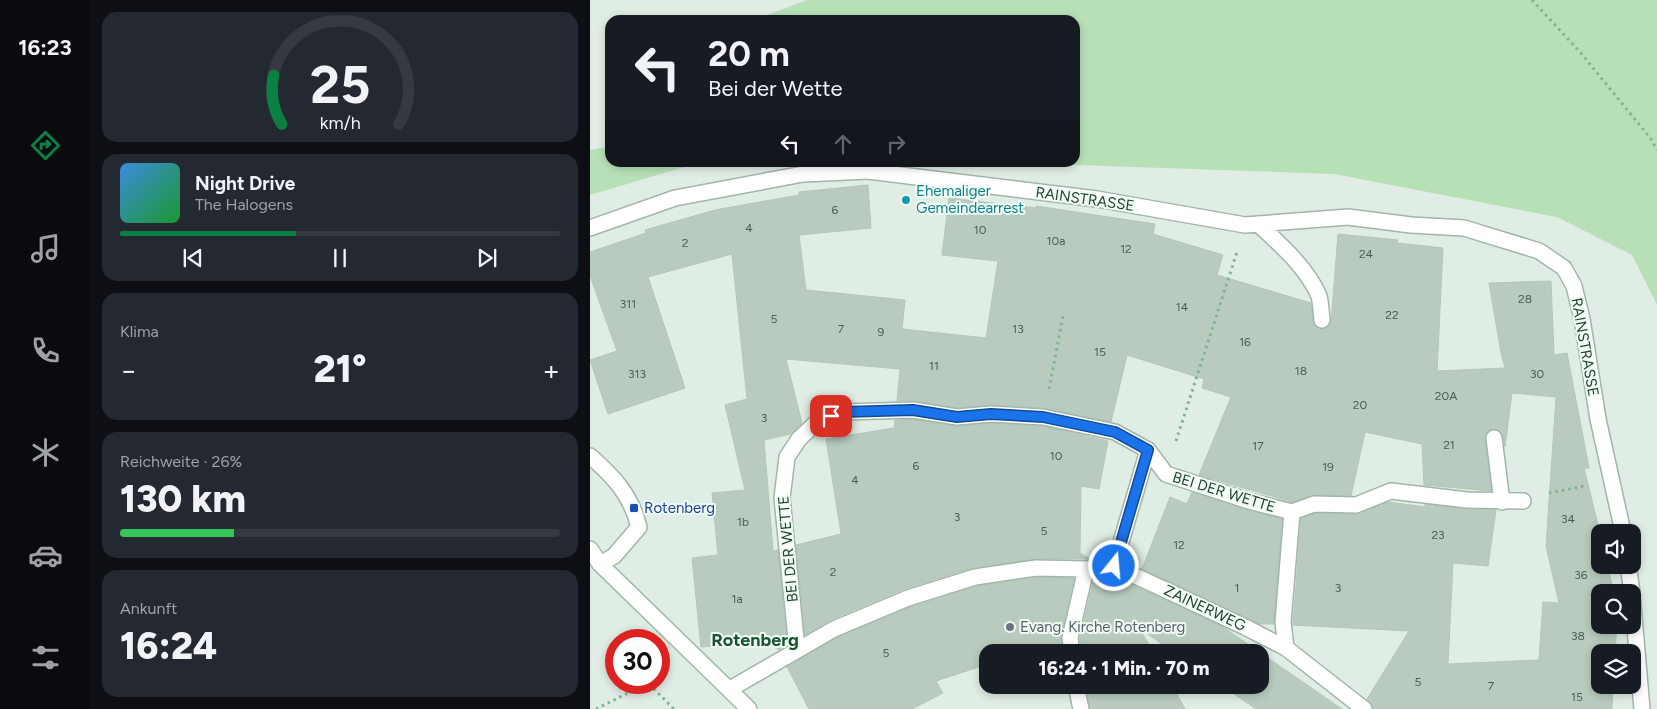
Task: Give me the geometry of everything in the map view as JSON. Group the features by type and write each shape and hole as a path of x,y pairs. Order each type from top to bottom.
{"street":[{"name":"RAINSTRASSE","path":"590,228 675,198 803,174 868,171 1097,199 1252,225 1348,217 1411,225 1464,228 1538,251 1564,268 1574,286 1582,319 1598,419 1621,524"},
{"path":"1252,225 1282,246 1302,270 1319,297 1322,320"},
{"name":"BEI DER WETTE","path":"797,649 782,498 787,457 798,439 819,420 842,412 913,410 957,417 991,414 1043,417 1115,432 1148,450 1166,474 1249,502 1292,512 1314,504 1356,505 1391,491 1502,502 1523,501"},
{"path":"1494,438 1502,502"},
{"path":"730,689 834,629 908,598 975,577 1036,568 1086,569 1114,566 1148,450"},
{"path":"590,456 614,477 634,508 639,527 614,556 600,564"},
{"name":"BEI DER WETTE","path":"1286,648 1283,622 1292,512"},
{"path":"590,549 600,564 749,709"},
{"name":"ZAINERWEG","path":"1114,566 1286,648 1364,709"},
{"path":"1071,644 1070,638 1086,569"},
{"path":"1636,634 1642,709"},
{"path":"1078,694 1081,709"}],"path":[{"path":"1532,0 1586,60 1652,139 1657,150"},
{"path":"1166,474 1252,225"},
{"path":"1043,417 1063,316"},
{"path":"596,709 627,694"},
{"path":"660,694 674,709"}],"green space":[{"path":"807,0 1657,0 1657,305 1632,255 1557,217 1334,174 1080,165 1080,15 767,15"},
{"path":"605,148 605,167 684,167 590,195 590,150"}],"building":[{"path":"868,185 871,228 799,235 806,290 905,300 902,329 986,338 998,261 942,255 949,198 1036,208 1036,206 1155,224 1153,234 1223,255 1217,275 1311,303 1314,325 1323,329 1331,323 1338,234 1398,240 1397,243 1443,248 1437,371 1505,368 1489,283 1551,281 1554,355 1567,353 1589,468 1584,468 1598,524 1591,524 1591,574 1609,574 1612,584 1591,584 1591,634 1616,634 1616,644 1591,644 1591,694 1613,694 1612,709 1373,709 1367,699 1409,631 1293,625 1301,519 1316,513 1359,514 1388,502 1425,507 1425,504 1496,510 1488,566 1453,563 1448,664 1539,660 1543,602 1559,603 1546,546 1556,397 1512,393 1505,447 1503,436 1498,430 1489,430 1485,435 1491,491 1424,485 1422,444 1365,432 1351,496 1314,495 1292,502 1199,475 1231,397 1202,388 1204,379 1127,355 1111,422 1044,408 992,405 957,408 914,401 897,401 900,369 786,359 802,423 791,434 764,440 773,551 778,550 787,645 778,650 773,641 701,647 692,558 718,555 712,493 745,490 725,405 747,399 732,254 648,277 685,388 608,414 590,360 617,351 590,276 590,252 646,233 645,230 715,210 799,195 799,192"},
{"path":"912,419 956,426 991,423 1042,426 1108,441 1099,489 1081,486 1080,553 1090,559 1035,559 972,568 904,589 830,620 805,635 796,545 841,534 826,439 894,428 895,420"},
{"path":"1192,492 1282,519 1274,624 1259,624 1142,569 1170,497 1187,504"},
{"path":"1112,576 1223,627 1247,644 1162,644 1140,629 1148,644 1080,644 1080,638 1094,578"},
{"path":"1037,577 1074,578 1061,636 1062,644 979,644 979,667 936,681 943,693 912,709 809,709 787,667 838,637 911,607 977,586"},
{"path":"1269,658 1342,709 1256,709 1234,694 1269,694"},
{"path":"1087,694 1177,694 1185,709 1090,709"}],"place":[{"name":"Ehemaliger Gemeindearrest","path":"906,200"},
{"name":"Rotenberg","path":"634,508"},
{"name":"Evang. Kirche Rotenberg","path":"1010,627"}],"district":[{"name":"Rotenberg","path":"755,640"}],"route":[{"path":"831,416 842,412 913,410 957,417 991,414 1043,417 1115,432 1148,450 1114,566"}]}
